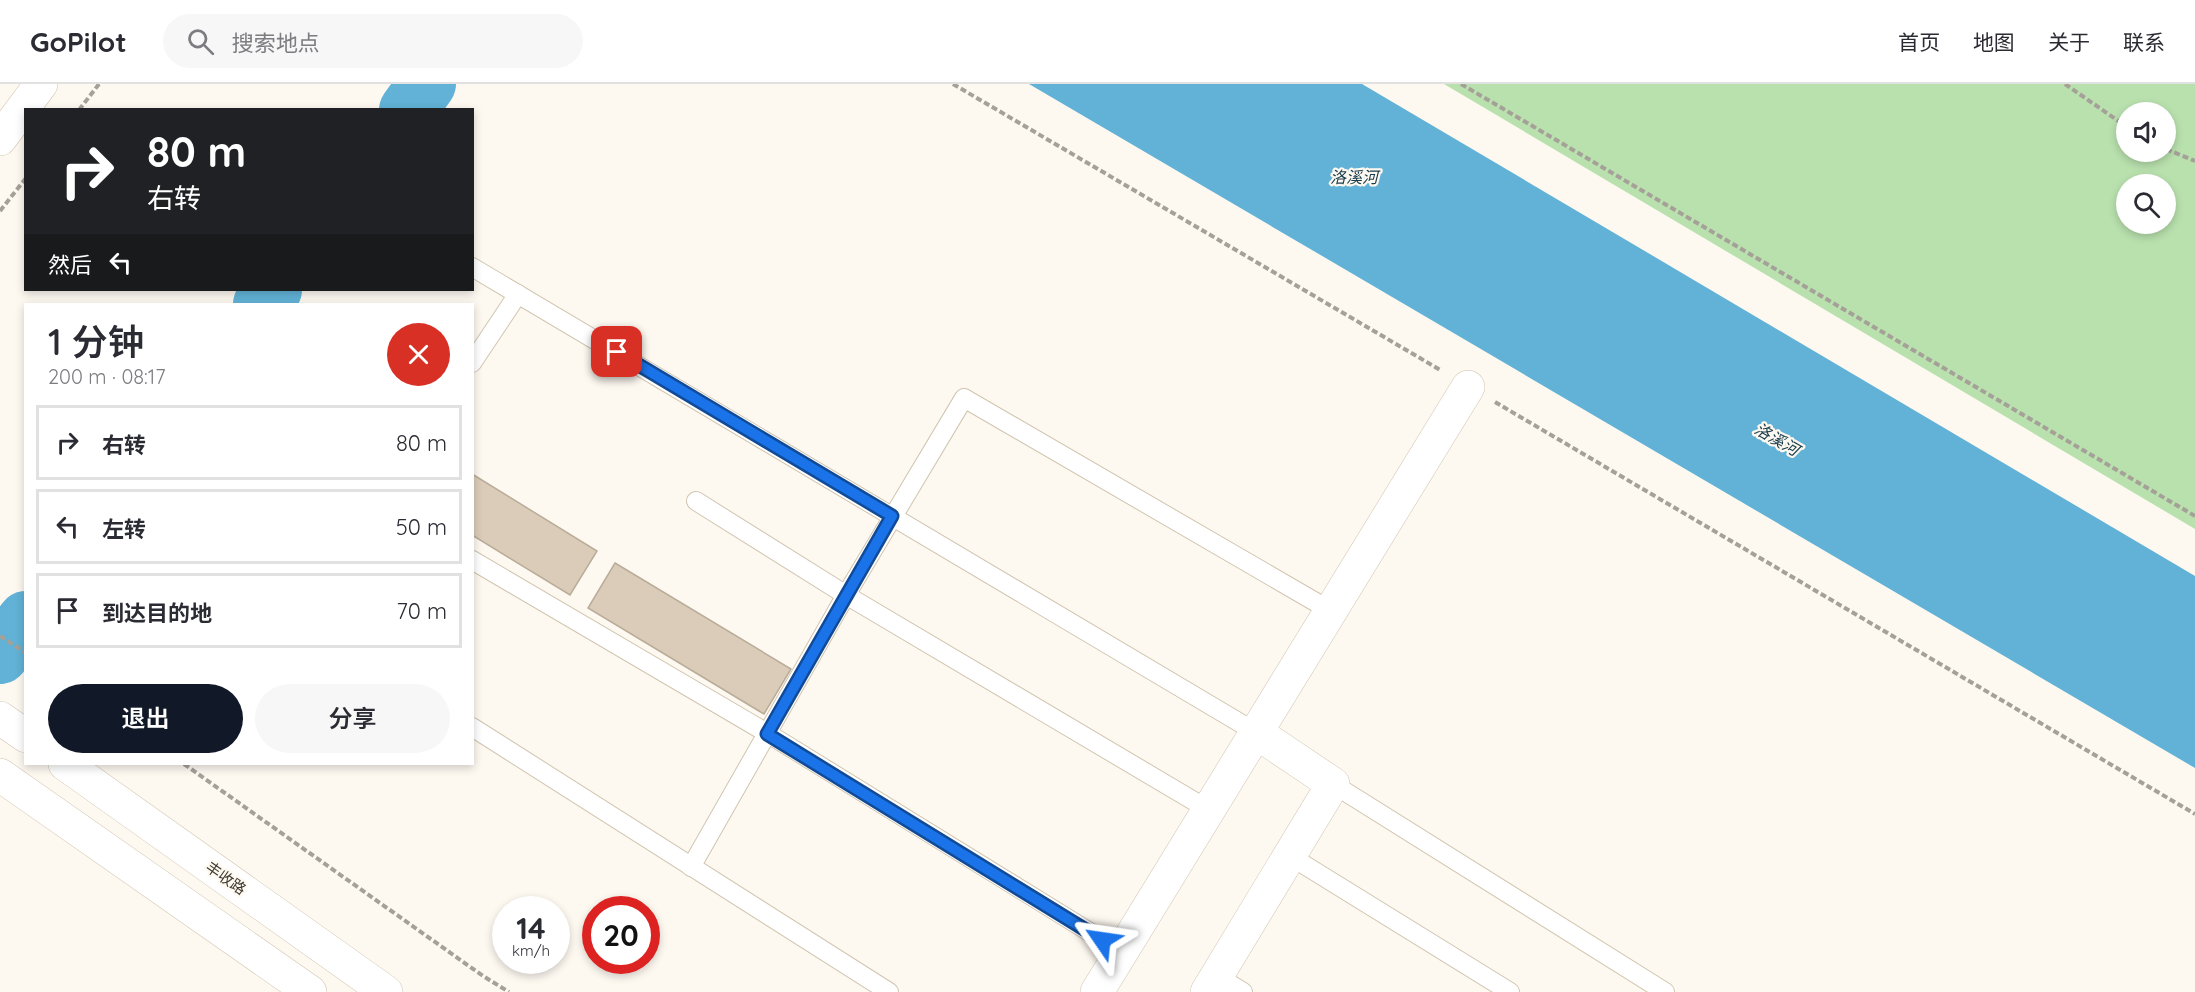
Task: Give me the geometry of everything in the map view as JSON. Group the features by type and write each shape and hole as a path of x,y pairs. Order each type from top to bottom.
{"street":[{"path":"0,139 41,84"},
{"path":"1097,992 1468,387"},
{"path":"0,718 24,735"},
{"path":"1222,987 1290,856 1334,784 1257,733"},
{"name":"丰收路","path":"65,765 386,992"},
{"path":"0,775 310,992"}],"lane":[{"path":"474,268 1257,733"},
{"path":"474,360 518,294"},
{"path":"691,867 846,595 964,398 1331,611"},
{"path":"696,501 846,595 1209,810"},
{"path":"474,561 767,734 1122,952"},
{"path":"474,728 889,992"},
{"path":"1334,784 1665,992"},
{"path":"1290,856 1510,992"}],"path":[{"path":"81,108 99,84"},
{"path":"953,84 2195,814"},
{"path":"1461,84 2195,516"},
{"path":"2065,84 2116,119"},
{"path":"2176,152 2195,160"},
{"path":"0,211 24,181"},
{"path":"0,636 24,651"},
{"path":"185,765 483,976 509,992"}],"green space":[{"path":"1444,84 2195,84 2195,529"}],"water":[{"name":"洛溪河","path":"1029,84 1362,84 2195,576 2195,768"}],"building":[{"path":"474,475 597,551 570,595 474,536"},
{"path":"615,563 791,669 764,714 588,608"}],"waterway":[{"path":"409,108 427,84"},
{"path":"263,303 272,291"},
{"path":"0,655 24,623"}],"route":[{"path":"617,352 892,516 767,734 1102,940"}]}
